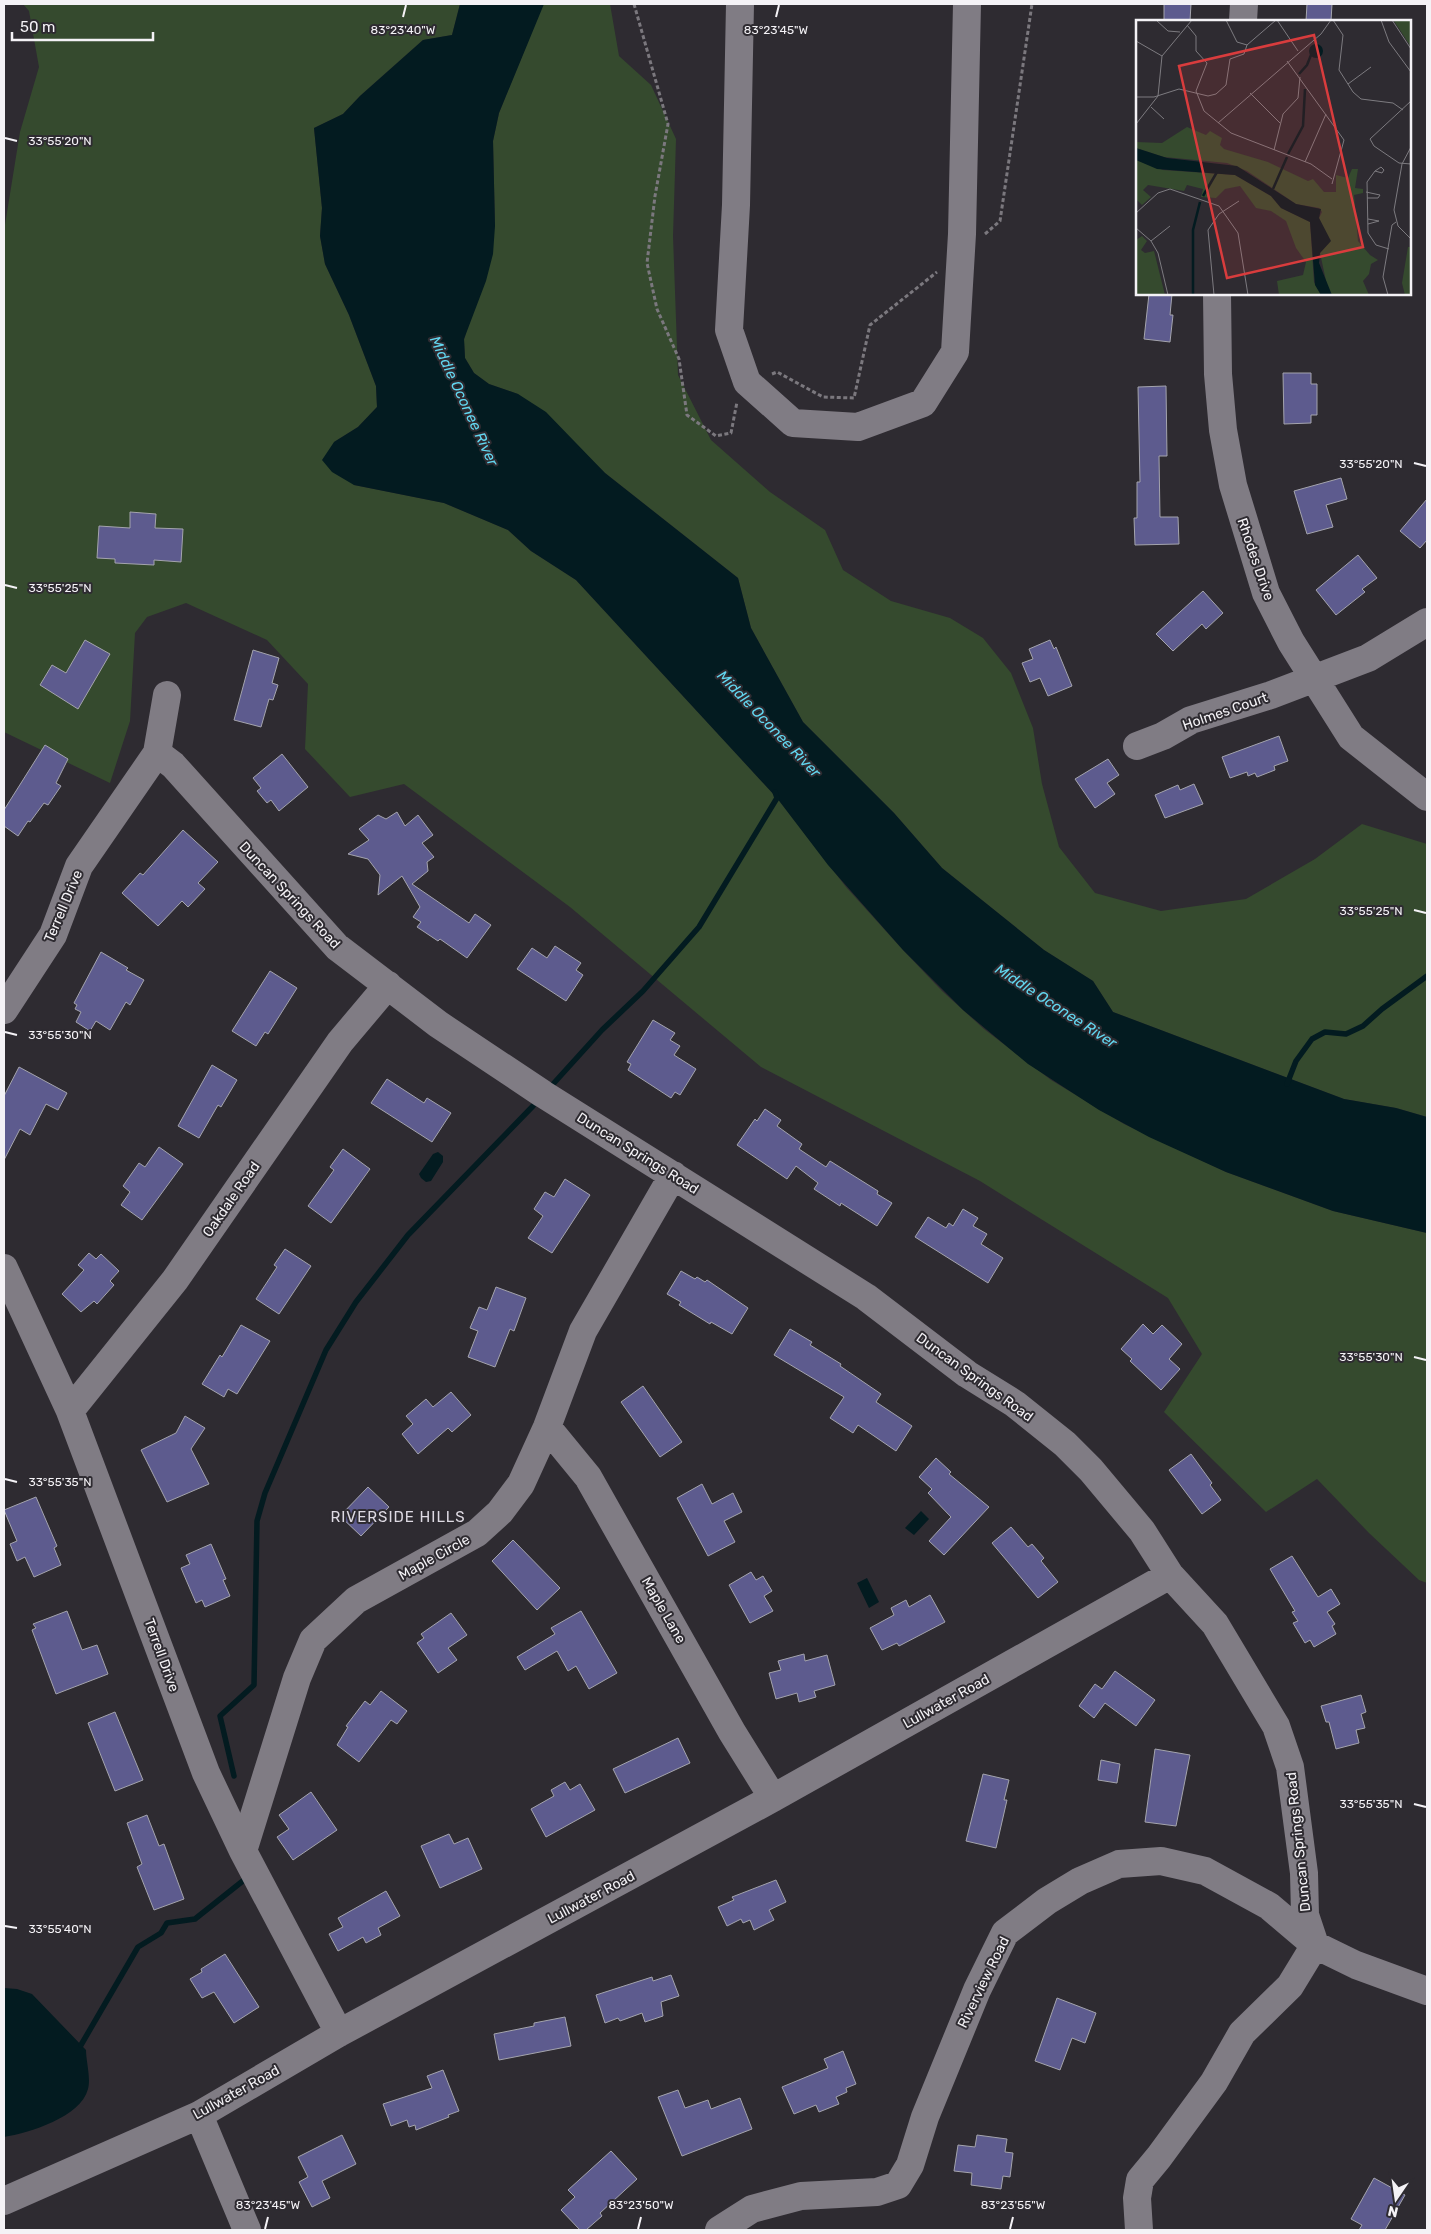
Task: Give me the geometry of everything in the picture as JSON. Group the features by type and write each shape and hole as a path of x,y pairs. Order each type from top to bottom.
{"street":[{"path":"740,4 736,205 729,330 747,382 793,423 858,427 923,403 955,352 961,254 967,4"},
{"path":"1243,20 1244,4"},
{"name":"Rhodes Drive","path":"1217,295 1218,374 1223,430 1233,485 1266,593 1291,642 1351,737 1427,797"},
{"name":"Holmes Court","path":"1138,746 1163,736 1191,720 1271,695 1368,658 1427,622"},
{"path":"157,753 167,695"},
{"name":"Duncan Springs Road","path":"157,753 172,766 337,947 438,1024 535,1089 866,1297 967,1374 1015,1404 1065,1444 1096,1476 1142,1531 1170,1575 1216,1624 1276,1726 1290,1767 1304,1873 1305,1915 1315,1945"},
{"name":"Terrell Drive","path":"4,1010 52,935 79,866 157,753"},
{"name":"Oakdale Road","path":"70,1411 175,1280 340,1042 388,985"},
{"name":"Maple Circle","path":"243,1851 294,1688 313,1640 356,1600 476,1533 500,1512 521,1484 547,1427 583,1331 673,1175"},
{"name":"Terrell Drive","path":"4,1268 70,1411 206,1773 243,1851 339,2033"},
{"name":"Maple Lane","path":"547,1427 588,1477 732,1732 773,1798"},
{"name":"Lullwater Road","path":"4,2201 199,2115 339,2033 773,1798 1170,1575"},
{"name":"Riverview Road","path":"719,2230 752,2208 801,2196 877,2192 898,2185 910,2164 924,2117 977,1990 1005,1933 1047,1901 1080,1881 1119,1864 1161,1861 1205,1871 1269,1906 1315,1945 1356,1966 1427,1991"},
{"path":"1139,2230 1137,2198 1140,2180 1214,2082 1242,2033 1290,1986 1315,1945"},
{"path":"199,2115 247,2230"}],"path":[{"path":"634,4 668,124 655,196 647,263 657,309 679,359 687,415 716,436 731,433 739,393 747,382 777,372 824,397 854,398 870,324 961,254 1000,221 1032,4"}],"green space":[{"path":"23,4 460,4 452,35 423,40 360,96 343,114 314,128 322,208 320,236 325,264 349,315 376,386 377,407 358,427 334,442 354,485 444,503 508,530 531,551 576,580 777,798 846,887 903,950 942,991 984,1029 1051,1080 1124,1124 1226,1172 1333,1211 1427,1233 1427,1583 1419,1580 1369,1533 1317,1479 1266,1512 1164,1412 1202,1354 1168,1298 980,1181 761,1067 570,907 404,784 350,797 305,749 308,684 267,640 186,603 147,617 135,633 130,721 110,783 4,732 4,231 20,132 39,67 29,11"},
{"path":"543,4 610,4 619,56 651,85 676,139 673,236 678,375 711,440 770,492 825,530 843,570 891,601 950,618 983,638 1011,673 1033,728 1042,784 1059,847 1095,893 1161,911 1246,899 1315,859 1362,824 1427,844 1427,1117 1396,1108 1344,1099 1113,1012 1093,981 1044,950 942,868 894,813 803,722 751,628 738,578 605,473 565,434 518,394 489,384 474,373 465,358 464,340 495,226 493,141 499,113"}],"water":[{"name":"Middle Oconee River","path":"460,4 544,4 499,113 493,141 495,226 493,254 486,281 464,339 465,358 474,373 489,384 518,394 546,412 605,473 738,578 751,628 803,722 894,813 942,868 1044,950 1093,981 1113,1012 1344,1099 1396,1108 1427,1117 1427,1233 1333,1211 1226,1172 1149,1137 1099,1110 1028,1064 963,1010 903,950 828,865 777,798 576,580 531,551 508,530 444,503 354,485 332,472 322,460 334,442 358,427 377,407 376,386 349,315 325,264 320,236 322,208 314,128 343,114 360,96 423,40 452,35"},
{"path":"438,1152 443,1156 443,1162 431,1181 426,1182 419,1174 433,1154"},
{"path":"921,1511 929,1519 914,1535 905,1528"},
{"path":"867,1578 879,1602 869,1608 857,1583"},
{"path":"4,1988 17,1989 32,1994 86,2050 89,2080 88,2089 83,2099 65,2115 27,2132 4,2137"}],"building":[{"path":"1164,4 1191,4 1190,20 1164,20"},
{"path":"1307,4 1332,4 1331,20 1306,20"},
{"path":"1149,295 1172,295 1170,315 1173,315 1170,342 1144,339"},
{"path":"1283,373 1311,373 1311,384 1317,384 1317,415 1311,415 1311,423 1284,424"},
{"path":"1166,386 1167,456 1159,456 1160,517 1178,517 1179,544 1135,545 1134,518 1137,518 1137,482 1140,482 1138,387"},
{"path":"1341,478 1347,499 1326,505 1333,527 1307,534 1294,491"},
{"path":"1427,499 1427,540 1420,548 1400,531"},
{"path":"130,512 156,514 155,528 183,529 181,562 154,560 154,565 115,563 115,559 97,558 99,526 130,528"},
{"path":"1358,555 1377,578 1362,589 1365,592 1336,615 1316,590"},
{"path":"1203,591 1223,613 1206,629 1202,624 1173,651 1156,634"},
{"path":"85,640 110,654 78,709 40,685 52,665 66,673"},
{"path":"1050,640 1054,649 1056,647 1072,686 1048,696 1040,678 1030,682 1022,663 1033,659 1029,649"},
{"path":"253,650 279,658 272,683 278,685 273,700 269,699 261,727 234,720"},
{"path":"1279,736 1288,761 1274,766 1275,770 1257,777 1255,773 1248,776 1247,772 1230,778 1222,757"},
{"path":"45,745 68,759 56,783 61,786 48,805 44,803 18,836 4,826 4,810"},
{"path":"282,754 308,787 279,811 271,800 267,803 257,791 261,788 253,778"},
{"path":"1108,759 1119,775 1107,783 1115,794 1095,808 1075,779"},
{"path":"1194,784 1203,804 1165,818 1155,795 1178,785 1180,790"},
{"path":"397,812 405,826 418,815 433,835 422,843 434,857 427,862 428,871 412,884 469,923 475,914 491,925 467,958 440,939 438,941 417,927 421,922 413,917 420,907 402,876 378,895 380,875 368,859 348,854 369,840 359,829 378,815 386,819"},
{"path":"183,830 218,862 198,883 205,889 188,907 182,901 158,926 122,893 140,873 143,875"},
{"path":"555,946 581,963 576,970 583,975 566,1001 517,969 532,948 547,958"},
{"path":"101,952 144,980 130,1005 126,1002 110,1030 96,1021 90,1031 76,1022 81,1012 75,1009 77,1005 74,1003"},
{"path":"270,971 297,988 268,1034 265,1032 256,1046 232,1031"},
{"path":"653,1020 675,1033 670,1040 680,1046 674,1055 696,1069 680,1095 675,1092 671,1098 628,1070 631,1064 627,1062"},
{"path":"212,1065 237,1080 221,1107 218,1105 199,1138 178,1126"},
{"path":"19,1067 67,1093 58,1110 46,1104 30,1135 20,1129 4,1160 4,1096"},
{"path":"387,1079 424,1103 427,1098 451,1113 432,1142 371,1103"},
{"path":"765,1109 781,1120 777,1126 802,1144 799,1149 826,1167 830,1161 878,1191 877,1194 892,1203 877,1226 841,1203 840,1206 814,1189 818,1183 796,1166 787,1179 737,1145 755,1119 757,1121"},
{"path":"159,1147 183,1164 142,1220 121,1205 130,1192 123,1186 139,1163 145,1167"},
{"path":"343,1149 370,1169 331,1223 308,1206 334,1170 330,1167"},
{"path":"565,1179 590,1195 552,1253 528,1238 543,1216 534,1209 545,1192 554,1197"},
{"path":"963,1209 978,1218 973,1226 987,1234 981,1244 1003,1258 988,1283 915,1237 928,1217 946,1228 949,1223 953,1226"},
{"path":"285,1249 311,1266 279,1314 256,1299 277,1267 274,1265"},
{"path":"89,1253 96,1259 101,1254 119,1271 110,1281 114,1285 97,1304 94,1301 81,1312 62,1294 84,1270 78,1265"},
{"path":"681,1271 695,1279 697,1277 705,1282 707,1280 748,1308 732,1334 711,1322 710,1324 679,1305 681,1302 667,1294"},
{"path":"496,1287 526,1298 514,1331 510,1329 495,1367 468,1357 478,1331 470,1328 479,1307 487,1310"},
{"path":"1143,1324 1153,1334 1162,1325 1182,1344 1169,1359 1180,1369 1161,1390 1130,1361 1132,1359 1121,1349"},
{"path":"241,1325 270,1341 237,1394 228,1389 224,1397 202,1384 220,1355 222,1357"},
{"path":"790,1329 812,1342 810,1345 841,1364 840,1366 881,1394 876,1402 912,1426 896,1451 858,1425 853,1433 830,1418 844,1397 774,1355"},
{"path":"643,1386 682,1442 660,1457 621,1402"},
{"path":"451,1392 471,1415 452,1432 448,1428 418,1454 402,1434 413,1424 406,1416 426,1399 433,1407"},
{"path":"185,1416 205,1428 191,1449 209,1484 167,1502 141,1450 176,1433"},
{"path":"1191,1454 1212,1483 1210,1485 1221,1500 1202,1514 1169,1470"},
{"path":"936,1458 951,1472 949,1474 989,1507 944,1555 929,1541 951,1517 928,1493 932,1489 919,1477"},
{"path":"702,1484 712,1504 733,1493 742,1512 724,1521 735,1542 708,1556 677,1498"},
{"path":"368,1487 389,1507 361,1536 340,1516"},
{"path":"36,1497 57,1546 54,1548 61,1565 34,1577 25,1557 17,1561 10,1544 17,1541 4,1510"},
{"path":"1011,1527 1028,1547 1032,1544 1044,1558 1041,1561 1058,1582 1038,1598 992,1543"},
{"path":"513,1540 560,1588 537,1610 492,1561"},
{"path":"211,1544 226,1579 223,1580 230,1596 205,1607 202,1600 196,1603 181,1568 190,1564 186,1555"},
{"path":"1292,1556 1318,1597 1331,1589 1340,1604 1327,1612 1335,1624 1332,1626 1336,1634 1314,1647 1310,1640 1305,1643 1293,1623 1298,1621 1292,1612 1295,1611 1270,1569"},
{"path":"751,1572 756,1580 763,1576 772,1591 764,1596 773,1611 750,1623 729,1585"},
{"path":"930,1595 945,1622 899,1646 897,1643 882,1650 870,1628 894,1615 891,1608 906,1600 909,1607"},
{"path":"67,1611 82,1650 97,1645 108,1674 56,1694 32,1630 36,1628 33,1624"},
{"path":"581,1611 617,1673 589,1689 576,1666 568,1671 557,1651 525,1670 517,1657 555,1634 551,1628"},
{"path":"451,1613 467,1635 448,1648 457,1660 438,1673 417,1643 424,1638 421,1634"},
{"path":"804,1654 805,1661 827,1655 835,1685 814,1691 816,1697 799,1702 797,1693 776,1699 769,1673 781,1670 778,1661"},
{"path":"1115,1671 1155,1700 1136,1726 1105,1703 1094,1718 1079,1706 1095,1684 1102,1689"},
{"path":"381,1691 407,1711 397,1724 391,1720 359,1762 337,1745 348,1727 346,1726 365,1701 370,1705"},
{"path":"1361,1695 1366,1712 1361,1714 1365,1728 1356,1730 1359,1743 1336,1749 1329,1722 1326,1722 1321,1706"},
{"path":"115,1712 143,1780 115,1791 88,1723"},
{"path":"678,1738 690,1763 625,1793 613,1769"},
{"path":"1155,1749 1190,1755 1176,1826 1145,1822"},
{"path":"1101,1760 1120,1764 1117,1783 1098,1780"},
{"path":"983,1774 1009,1780 1004,1800 1007,1800 996,1848 966,1841"},
{"path":"565,1782 570,1790 580,1784 595,1810 546,1837 531,1809 554,1796 551,1790"},
{"path":"311,1792 337,1830 293,1860 277,1837 289,1829 279,1815"},
{"path":"147,1815 159,1846 164,1844 184,1899 154,1910 137,1867 142,1864 127,1823"},
{"path":"449,1834 454,1844 468,1838 482,1869 440,1888 421,1846"},
{"path":"776,1880 786,1902 769,1910 774,1920 754,1930 750,1920 743,1923 741,1919 727,1926 718,1907 734,1900 732,1897"},
{"path":"386,1891 400,1916 378,1928 381,1935 366,1943 363,1937 338,1951 329,1934 343,1927 338,1918"},
{"path":"225,1954 259,2007 234,2023 214,1992 202,1998 190,1979 202,1972 201,1969"},
{"path":"671,1975 679,1996 661,2002 663,2016 645,2022 642,2013 620,2021 618,2018 605,2023 596,1995 652,1977 653,1981"},
{"path":"1057,1998 1096,2013 1085,2043 1072,2038 1060,2070 1035,2061"},
{"path":"565,2017 571,2046 499,2060 494,2034 534,2026 534,2023"},
{"path":"843,2051 856,2084 846,2088 847,2092 836,2097 839,2104 819,2112 816,2105 794,2114 782,2087 828,2068 824,2059"},
{"path":"443,2070 459,2111 416,2130 415,2125 409,2127 407,2120 391,2126 383,2104 432,2088 427,2076"},
{"path":"678,2090 685,2108 708,2100 711,2109 740,2098 752,2129 682,2156 658,2097"},
{"path":"342,2135 356,2164 322,2181 330,2198 312,2207 299,2182 308,2177 298,2157"},
{"path":"977,2135 1007,2139 1005,2152 1013,2153 1010,2177 1003,2176 1001,2189 971,2185 972,2173 954,2171 958,2145 975,2147"},
{"path":"611,2151 637,2179 600,2213 602,2216 586,2230 580,2230 561,2210 575,2197 568,2190"},
{"path":"1374,2178 1405,2195 1385,2230 1359,2230 1362,2225 1351,2219"}],"waterway":[{"path":"554,1083 602,1030 643,991 699,927 777,798 775,792"},
{"path":"1287,1084 1296,1061 1312,1039 1325,1032 1346,1034 1363,1026 1382,1009 1427,976"},
{"path":"234,1776 220,1716 254,1685 257,1521 265,1493 326,1350 356,1302 408,1235 533,1106"},
{"path":"81,2045 138,1947 161,1933 167,1923 195,1919 244,1880"}],"district":[{"name":"RIVERSIDE HILLS","path":"398,1517"}]}
